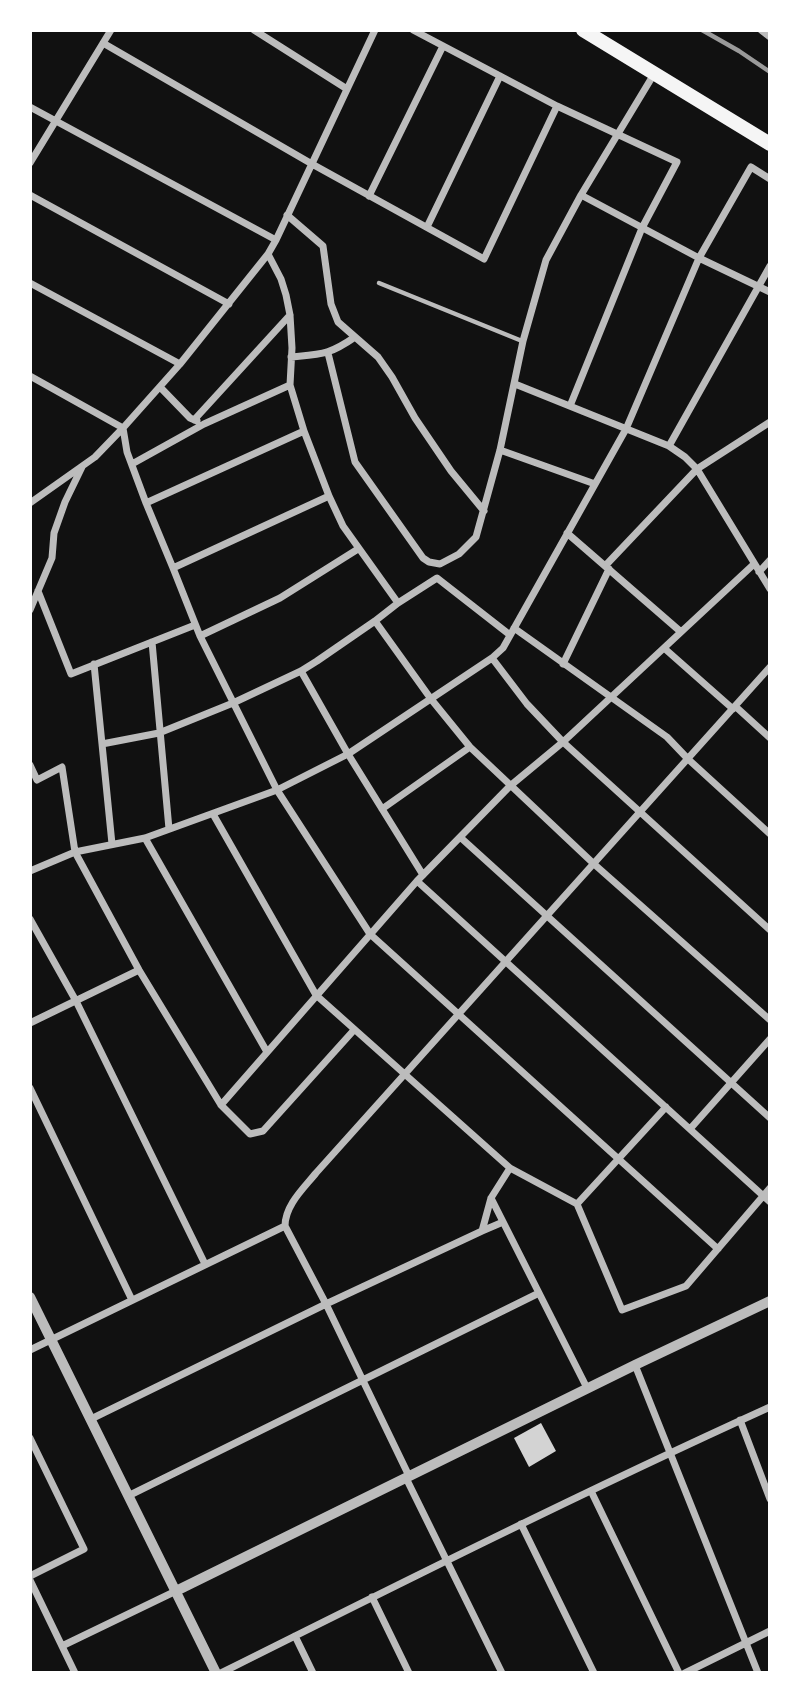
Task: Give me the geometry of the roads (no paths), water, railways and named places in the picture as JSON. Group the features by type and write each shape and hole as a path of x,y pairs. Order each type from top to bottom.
{"highway":[{"path":"583,30 770,144"}],"street":[{"path":"30,163 111,30"},
{"path":"254,30 347,89"},
{"path":"30,503 95,457 123,428 180,364 268,254 375,30"},
{"path":"413,30 557,106 677,162 642,228 570,406"},
{"path":"103,43 312,164 484,259 557,106"},
{"path":"369,196 443,46"},
{"path":"327,354 355,462 423,558 440,564 459,554 476,537 484,511 523,341 546,260 581,195 654,74"},
{"path":"427,227 500,76"},
{"path":"30,107 276,240"},
{"path":"30,871 75,852 145,838 278,790 348,754 503,648 626,429 699,258 751,167 770,179"},
{"path":"30,195 229,304"},
{"path":"581,195 699,258 770,292"},
{"path":"288,215 323,246 331,304 338,322 378,357 415,418 484,511"},
{"path":"268,254 286,295 292,357 290,385 304,430 343,526 398,603"},
{"path":"669,446 770,266"},
{"path":"30,283 180,364"},
{"path":"194,420 290,315"},
{"path":"292,357 327,354 355,337"},
{"path":"30,386 33,378 123,428"},
{"path":"515,384 669,446 685,457 697,469 770,589"},
{"path":"132,464 204,424 290,385"},
{"path":"160,387 179,409 204,424"},
{"path":"563,664 607,568 697,469 770,422"},
{"path":"123,428 127,452 200,636 278,790 370,934 718,1249"},
{"path":"146,503 304,430"},
{"path":"500,450 595,484"},
{"path":"30,610 52,558 54,533 65,502 84,464"},
{"path":"173,568 329,496"},
{"path":"567,533 681,632"},
{"path":"200,636 281,598 358,550"},
{"path":"759,572 770,560"},
{"path":"221,1105 420,878 510,786 563,742 754,564"},
{"path":"102,744 159,733 233,703 301,671 437,578 667,737 770,834"},
{"path":"38,591 71,674 195,625"},
{"path":"376,621 431,699 471,747 594,864 770,1020"},
{"path":"152,642 169,830"},
{"path":"664,648 770,738"},
{"path":"492,658 527,704 563,742 770,930"},
{"path":"94,664 111,844"},
{"path":"502,1673 446,1560 363,1380 285,1226 285,1216 316,1172 770,667"},
{"path":"301,671 420,878 506,962 770,1202"},
{"path":"382,809 471,747"},
{"path":"30,765 37,780 62,767 75,852 138,970 221,1105 250,1134 263,1131 354,1030"},
{"path":"213,814 316,996 510,1168 577,1204 622,1310 686,1286 770,1188"},
{"path":"460,837 770,1118"},
{"path":"145,838 267,1052"},
{"path":"30,919 76,1000 205,1264"},
{"path":"30,1023 138,970"},
{"path":"690,1129 770,1039"},
{"path":"30,1088 132,1300"},
{"path":"577,1204 666,1107"},
{"path":"482,1231 491,1198 510,1168"},
{"path":"491,1198 587,1388"},
{"path":"90,1419 326,1304 503,1222"},
{"path":"30,1350 285,1226"},
{"path":"128,1496 539,1293"},
{"path":"30,1297 219,1673 446,1560 770,1407"},
{"path":"62,1646 770,1301"},
{"path":"635,1365 758,1673"},
{"path":"740,1420 770,1499"},
{"path":"30,1438 84,1549 30,1578 75,1673"},
{"path":"591,1491 679,1673"},
{"path":"521,1524 594,1673"},
{"path":"372,1597 409,1673"},
{"path":"685,1673 770,1631"},
{"path":"295,1636 313,1673"}],"lane":[{"path":"379,283 523,341"}],"railway":[{"path":"702,30 770,72"}]}
